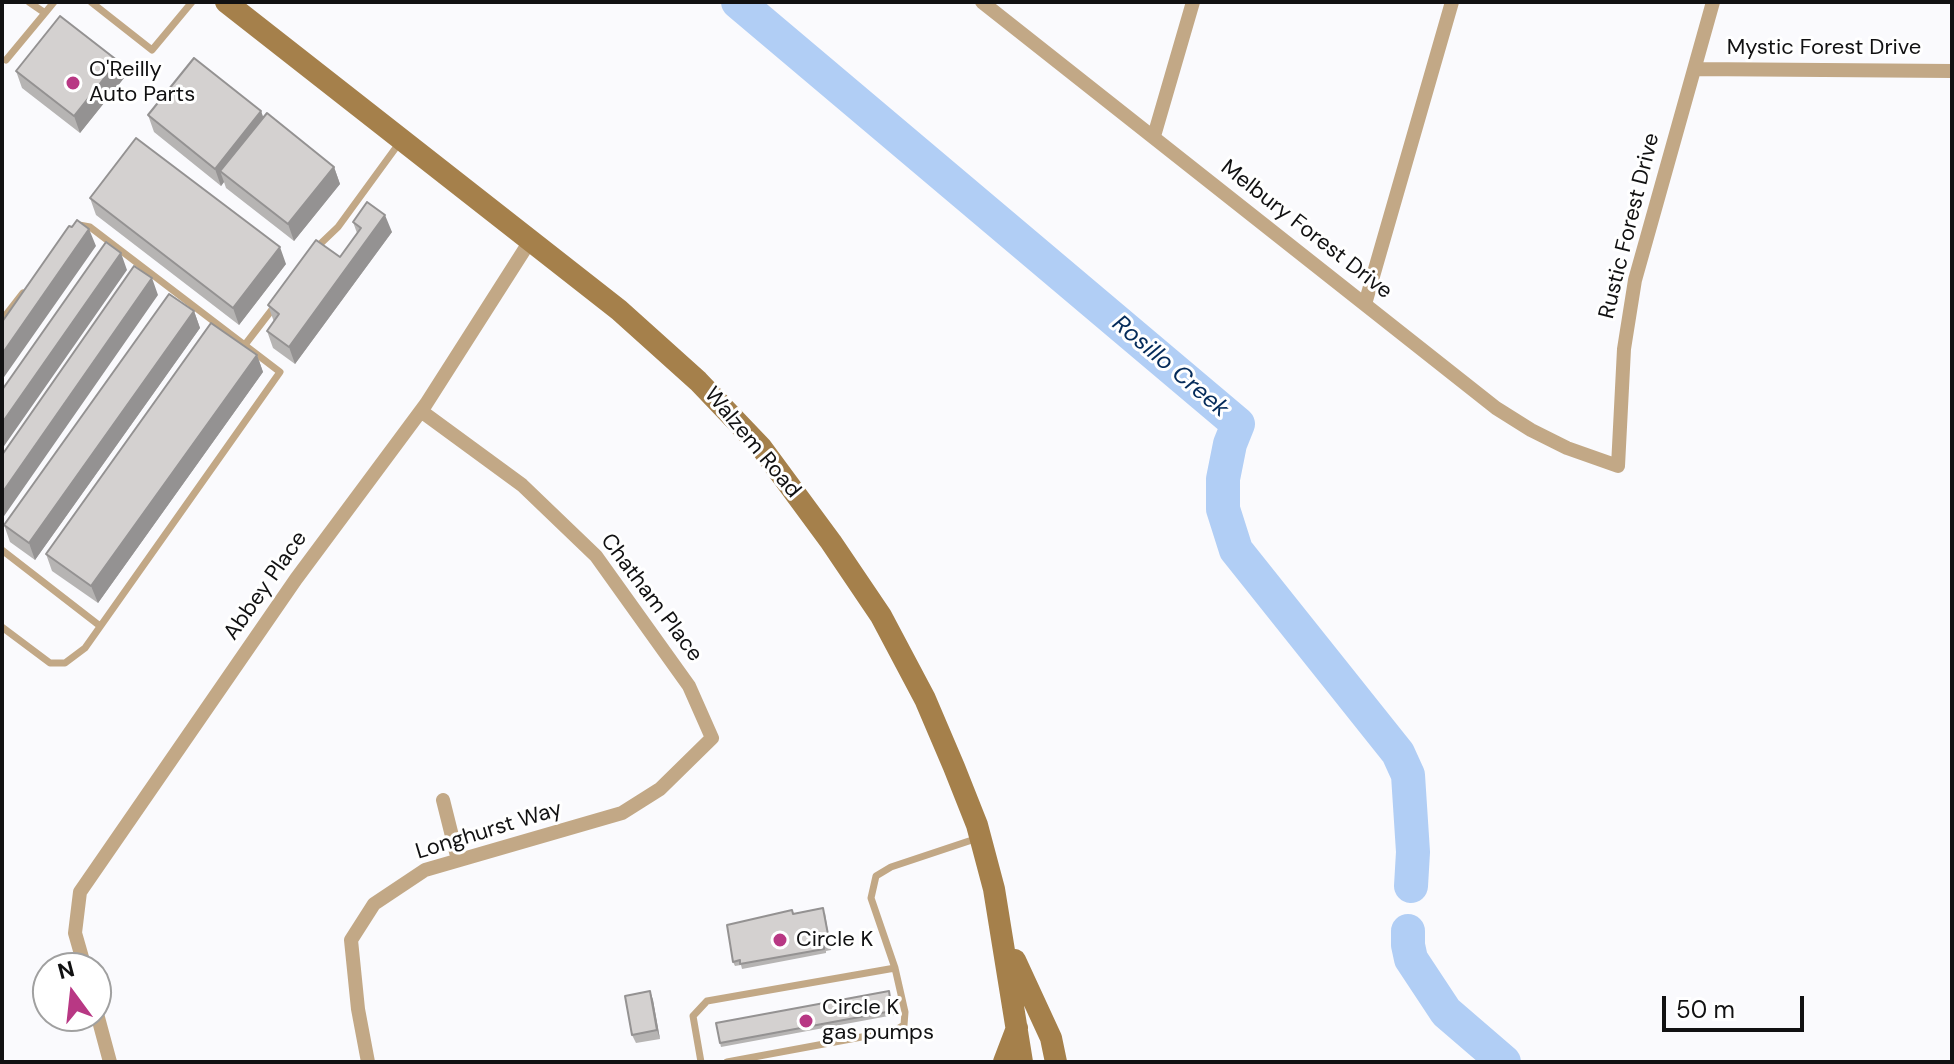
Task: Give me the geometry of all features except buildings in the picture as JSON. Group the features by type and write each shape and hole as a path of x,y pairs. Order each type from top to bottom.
{"main road":[{"name":"Walzem Road","path":"226,2 619,310 698,381 761,447 881,616 925,699 966,796 994,889 1022,1062"},
{"path":"1002,932 1051,1038 1056,1062"},
{"path":"1004,1062 1018,1027"}],"street":[{"name":"Melbury Forest Drive","path":"982,2 1496,408 1567,448 1618,466"},
{"path":"1154,136 1193,2"},
{"path":"1365,304 1452,2"},
{"name":"Rustic Forest Drive","path":"1618,466 1624,349 1635,280 1713,2"},
{"name":"Mystic Forest Drive","path":"1695,69 1952,71"},
{"name":"Abbey Place","path":"80,952 75,933 80,892 296,579 421,411 530,241"},
{"name":"Chatham Place","path":"421,411 522,485 596,556 689,686 712,738"},
{"name":"Longhurst Way","path":"368,1062 358,1009 351,940 374,904 425,870 622,813 660,789 712,738"},
{"path":"443,800 458,860"},
{"path":"102,1032 110,1062"}],"lane":[{"path":"29,2 45,13"},
{"path":"6,60 54,2"},
{"path":"91,2 152,50 192,2"},
{"path":"310,257 338,227 401,140"},
{"path":"2,627 50,663 65,663 85,648 280,372 90,227 79,225 69,231"},
{"path":"2,320 31,282"},
{"path":"244,346 276,304"},
{"path":"2,550 100,626"},
{"path":"727,1062 894,1031 904,1025 905,1012 895,968 871,898 876,876 891,867 980,837"},
{"path":"701,1062 693,1016 707,1001 895,968"}],"waterway":[{"name":"Rosillo Creek","path":"738,2 1238,424 1230,444 1223,479 1223,509 1236,550 1398,753 1408,775 1413,852 1411,886"},
{"name":"Rosillo Creek","path":"1408,931 1411,959 1446,1012 1504,1062"}],"place":[{"name":"O'Reilly Auto Parts","path":"73,83"},
{"name":"Circle K","path":"780,940"},
{"name":"Circle K gas pumps","path":"806,1021"}]}
